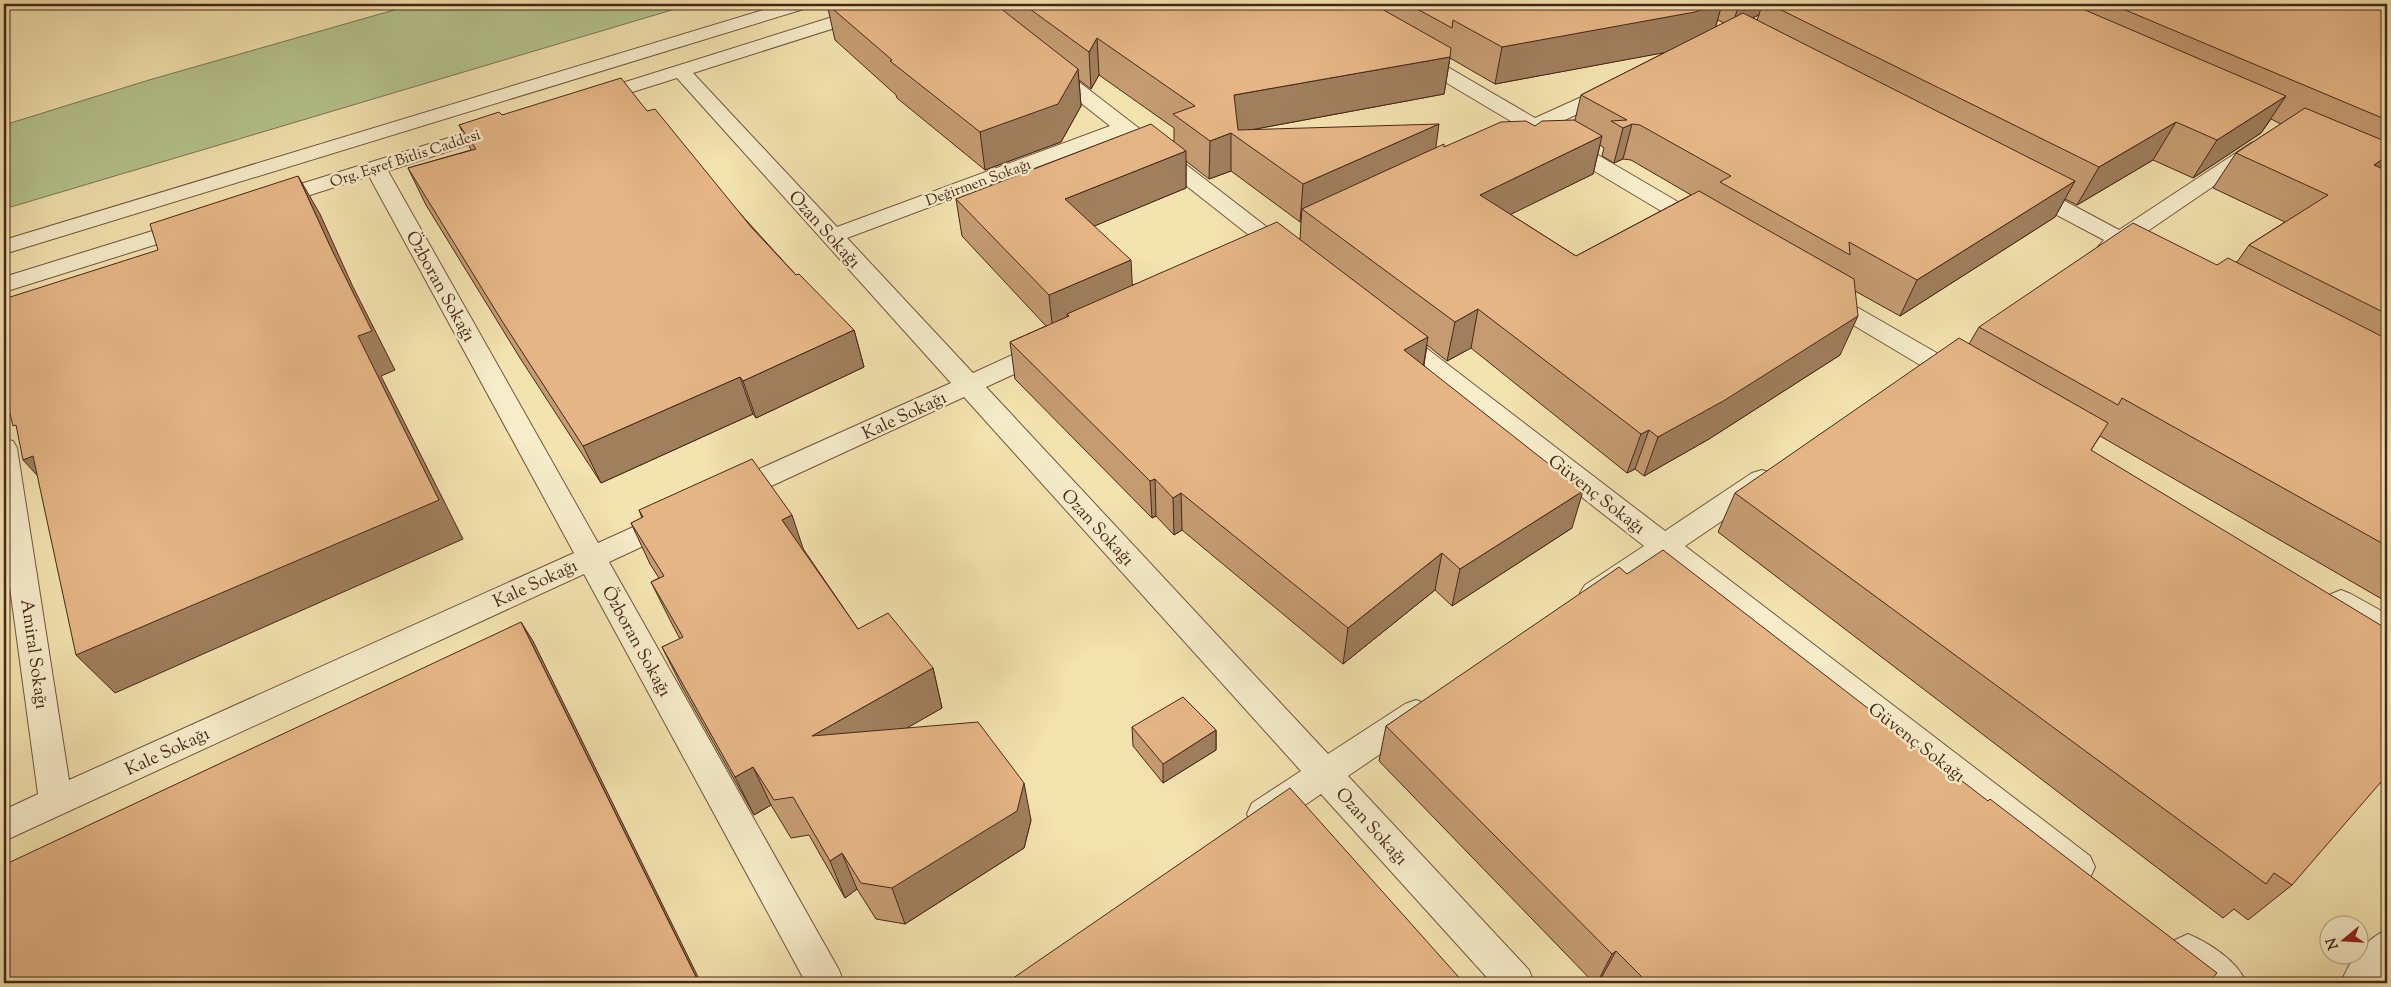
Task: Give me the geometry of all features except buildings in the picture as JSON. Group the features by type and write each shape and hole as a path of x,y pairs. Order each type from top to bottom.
{"street":[{"name":"Org. Eşref Bitlis Caddesi","path":"4,247 801,4"},
{"path":"579,103 892,4"},
{"path":"1392,43 1722,237"},
{"path":"1034,57 1307,269"},
{"name":"Ozan Sokağı","path":"681,71 1516,983"},
{"path":"1490,147 1633,82"},
{"name":"Org. Eşref Bitlis Caddesi","path":"252,207 514,124"},
{"name":"Değirmen Sokağı","path":"832,236 1125,127"},
{"path":"2088,261 2280,132"},
{"name":"Özboran Sokağı","path":"375,168 826,983"},
{"path":"2006,179 2155,257"},
{"path":"4,285 213,219"},
{"path":"1248,257 1302,232"},
{"path":"1808,288 1978,388"},
{"name":"Güvenç Sokağı","path":"1377,323 2095,880"},
{"name":"Kale Sokağı","path":"4,826 1068,340"},
{"path":"1911,380 1960,347"},
{"name":"Amiral Sokağı","path":"4,448 56,802"},
{"path":"1573,607 1788,463"},
{"path":"2319,589 2387,629"},
{"path":"1242,829 1441,696"},
{"path":"2166,935 2228,983"},
{"path":"2359,983 2387,947"}],"green space":[{"path":"4,4 152,4 4,7"},
{"path":"415,4 692,4 4,209 4,125 149,80"}]}
